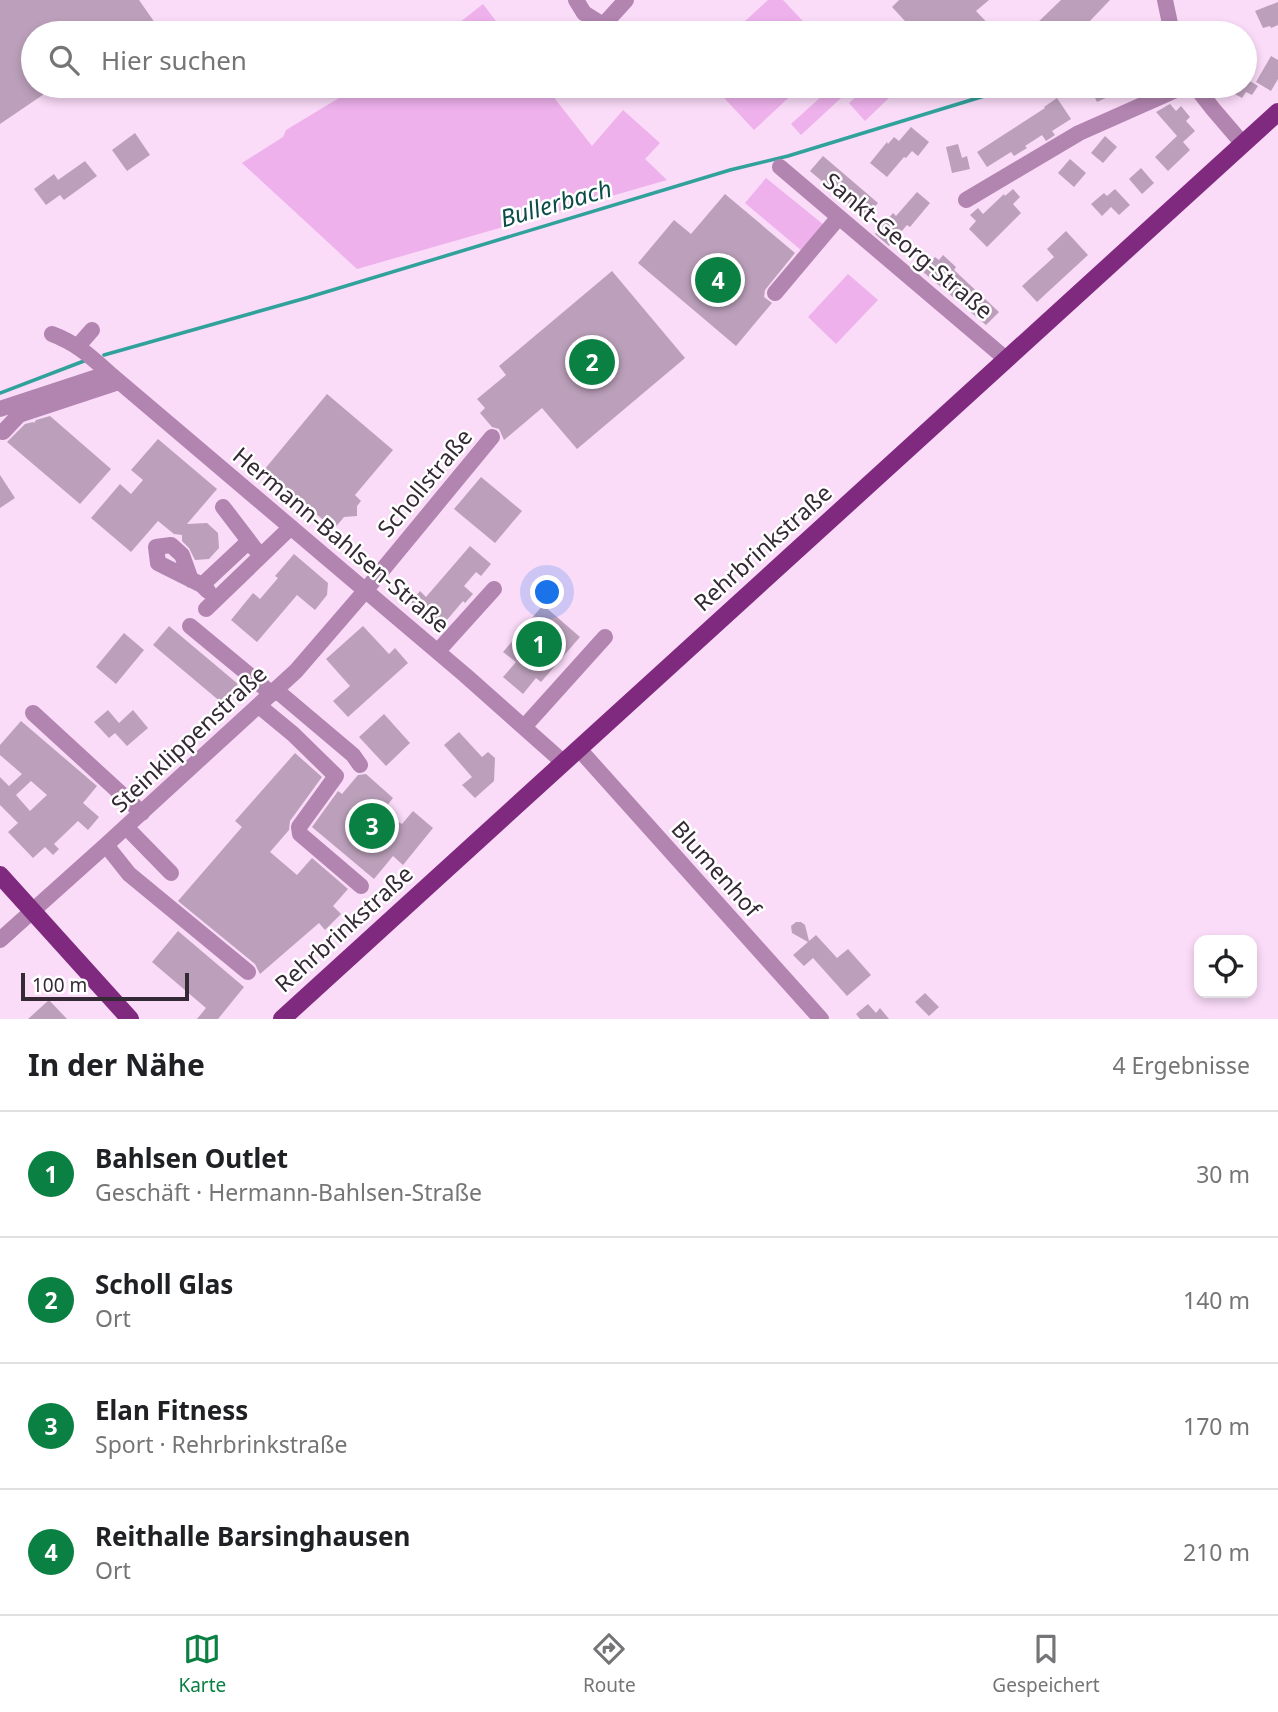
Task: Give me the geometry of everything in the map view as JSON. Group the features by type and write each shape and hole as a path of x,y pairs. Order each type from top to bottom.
{"main road":[{"name":"Rehrbrinkstraße","path":"282,1019 1278,112"},
{"path":"0,875 130,1019"}],"street":[{"path":"576,0 592,21"},
{"path":"607,21 626,0"},
{"path":"1165,0 1169,21"},
{"path":"966,200 1079,133 1158,98"},
{"path":"1204,98 1243,144"},
{"name":"Sankt-Georg-Straße","path":"780,167 1006,359"},
{"path":"775,293 839,216"},
{"path":"83,350 92,330"},
{"name":"Hermann-Bahlsen-Straße","path":"52,334 71,341 83,350 438,651 564,763"},
{"path":"0,410 114,377"},
{"path":"3,432 19,415 114,377"},
{"name":"Schollstraße","path":"365,591 492,438"},
{"path":"223,507 248,542 262,556"},
{"path":"248,542 197,582 211,604 290,527"},
{"path":"438,651 494,589"},
{"name":"Steinklippenstraße","path":"0,940 296,671 365,591"},
{"path":"190,626 353,755 360,765"},
{"path":"524,727 605,637"},
{"path":"259,706 293,734 336,776 299,827 300,834 361,886"},
{"path":"33,713 142,813"},
{"name":"Blumenhof","path":"579,749 821,1019"},
{"path":"126,827 171,873"},
{"path":"106,845 129,874 248,972"}],"shaded area":[{"path":"768,0 783,0 803,21 745,21"},
{"path":"483,4 496,21 461,21"},
{"path":"339,98 554,98 592,146 623,110 660,143 645,159 667,180 357,269 242,163 283,137 286,130"},
{"path":"724,98 788,98 754,130"},
{"path":"820,98 841,98 801,135 791,124"},
{"path":"855,98 889,98 865,121 849,103"},
{"path":"766,178 824,225 802,251 745,203"},
{"path":"848,274 878,300 836,344 808,317"}],"building":[{"path":"0,0 139,0 154,21 21,21 21,98 38,98 0,124"},
{"path":"899,0 989,0 976,11 986,21 905,21 892,7"},
{"path":"1061,0 1110,0 1090,21 1039,21"},
{"path":"1278,2 1278,25 1263,28 1255,11"},
{"path":"1271,56 1278,60 1278,79 1271,91 1257,80"},
{"path":"1057,98 1071,119 1052,131 1055,135 1046,141 1042,135 1014,156 1011,152 987,167 977,152"},
{"path":"1170,104 1176,111 1181,106 1190,117 1186,121 1195,131 1183,142 1190,150 1168,171 1155,157 1177,136 1156,112"},
{"path":"911,127 929,142 918,156 912,151 904,157 887,177 870,163 887,142 888,144 894,137 899,141"},
{"path":"135,133 150,155 127,171 112,150"},
{"path":"1105,136 1117,147 1103,163 1091,153"},
{"path":"958,144 962,158 967,156 970,169 952,173 946,147"},
{"path":"823,156 878,203 865,218 810,171"},
{"path":"1070,159 1086,173 1074,187 1058,173"},
{"path":"85,161 97,176 64,200 60,195 46,205 34,189 54,174 58,180"},
{"path":"1141,168 1154,183 1142,194 1129,179"},
{"path":"1013,189 1020,197 1013,204 1021,213 987,247 969,229 976,221 970,215 978,208 983,214"},
{"path":"1115,189 1130,205 1119,215 1111,207 1102,216 1091,204 1104,193 1107,196"},
{"path":"917,192 930,203 889,246 875,234 893,213 896,216"},
{"path":"725,194 795,253 765,290 764,297 772,303 736,346 638,263 674,220 691,234"},
{"path":"1066,231 1088,255 1037,302 1022,286 1054,257 1047,249"},
{"path":"943,255 956,267 954,270 999,312 986,325 922,271 935,257 939,260"},
{"path":"612,271 685,358 577,449 542,408 504,440 499,429 492,427 480,413 485,408 477,399 506,375 499,366"},
{"path":"327,394 393,450 355,495 361,501 357,506 357,516 344,517 334,529 264,470"},
{"path":"50,416 111,469 80,504 7,442 25,424"},
{"path":"158,439 217,489 187,524 207,523 218,533 219,548 209,559 195,560 182,541 182,535 174,534 158,521 131,552 91,518 120,484 131,494 143,480 131,470"},
{"path":"0,475 15,498 0,508"},
{"path":"481,477 522,511 495,543 454,509"},
{"path":"470,546 491,564 481,576 476,572 464,586 473,594 465,603 463,601 441,627 411,602 420,591 426,597"},
{"path":"294,554 328,583 327,595 315,610 297,595 257,642 231,620 253,593 260,599"},
{"path":"543,605 580,637 541,682 536,678 523,694 503,677 516,662 503,652"},
{"path":"169,626 238,684 222,703 153,645"},
{"path":"363,626 389,654 395,648 408,663 348,717 333,701 350,686 326,659"},
{"path":"124,633 144,650 116,684 96,667"},
{"path":"108,710 119,723 133,710 148,728 127,746 115,733 109,738 94,722"},
{"path":"384,714 410,743 386,766 359,737"},
{"path":"21,721 97,786 83,803 99,817 88,830 78,821 54,844 59,849 53,855 45,847 33,858 8,832 18,823 0,805 0,777 9,786 22,774 0,755 0,745","holes":["31,781 47,795 30,811 16,795"]},
{"path":"459,732 482,757 488,752 495,758 494,781 475,798 462,785 472,777 444,745"},
{"path":"295,753 322,777 290,821 289,830 270,852 297,875 312,858 348,889 333,906 341,914 325,930 319,923 260,974 255,964 178,901 242,827 235,821"},
{"path":"366,774 393,798 381,813 402,824 413,811 433,828 403,865 393,856 374,879 312,827 338,791 342,794 358,775"},
{"path":"796,922 805,925 809,941 816,935 837,958 848,949 871,975 847,996 813,958 804,966 793,955 808,942 792,933 791,926"},
{"path":"178,931 244,987 218,1019 197,1019 206,1008 152,962"},
{"path":"925,993 939,1007 929,1016 915,1002"},
{"path":"49,1000 67,1019 28,1019 39,1009"},
{"path":"868,1004 876,1013 880,1008 889,1019 860,1019 856,1014"}],"waterway":[{"name":"Bullerbach","path":"104,355 306,298 978,98"},
{"name":"Bullerbach","path":"0,393 84,361"}],"place":[{"name":"Reithalle Barsinghausen","path":"718,280"},
{"name":"Scholl Glas","path":"592,362"},
{"name":"Bahlsen Outlet","path":"539,644"},
{"name":"Elan Fitness","path":"372,826"}]}
